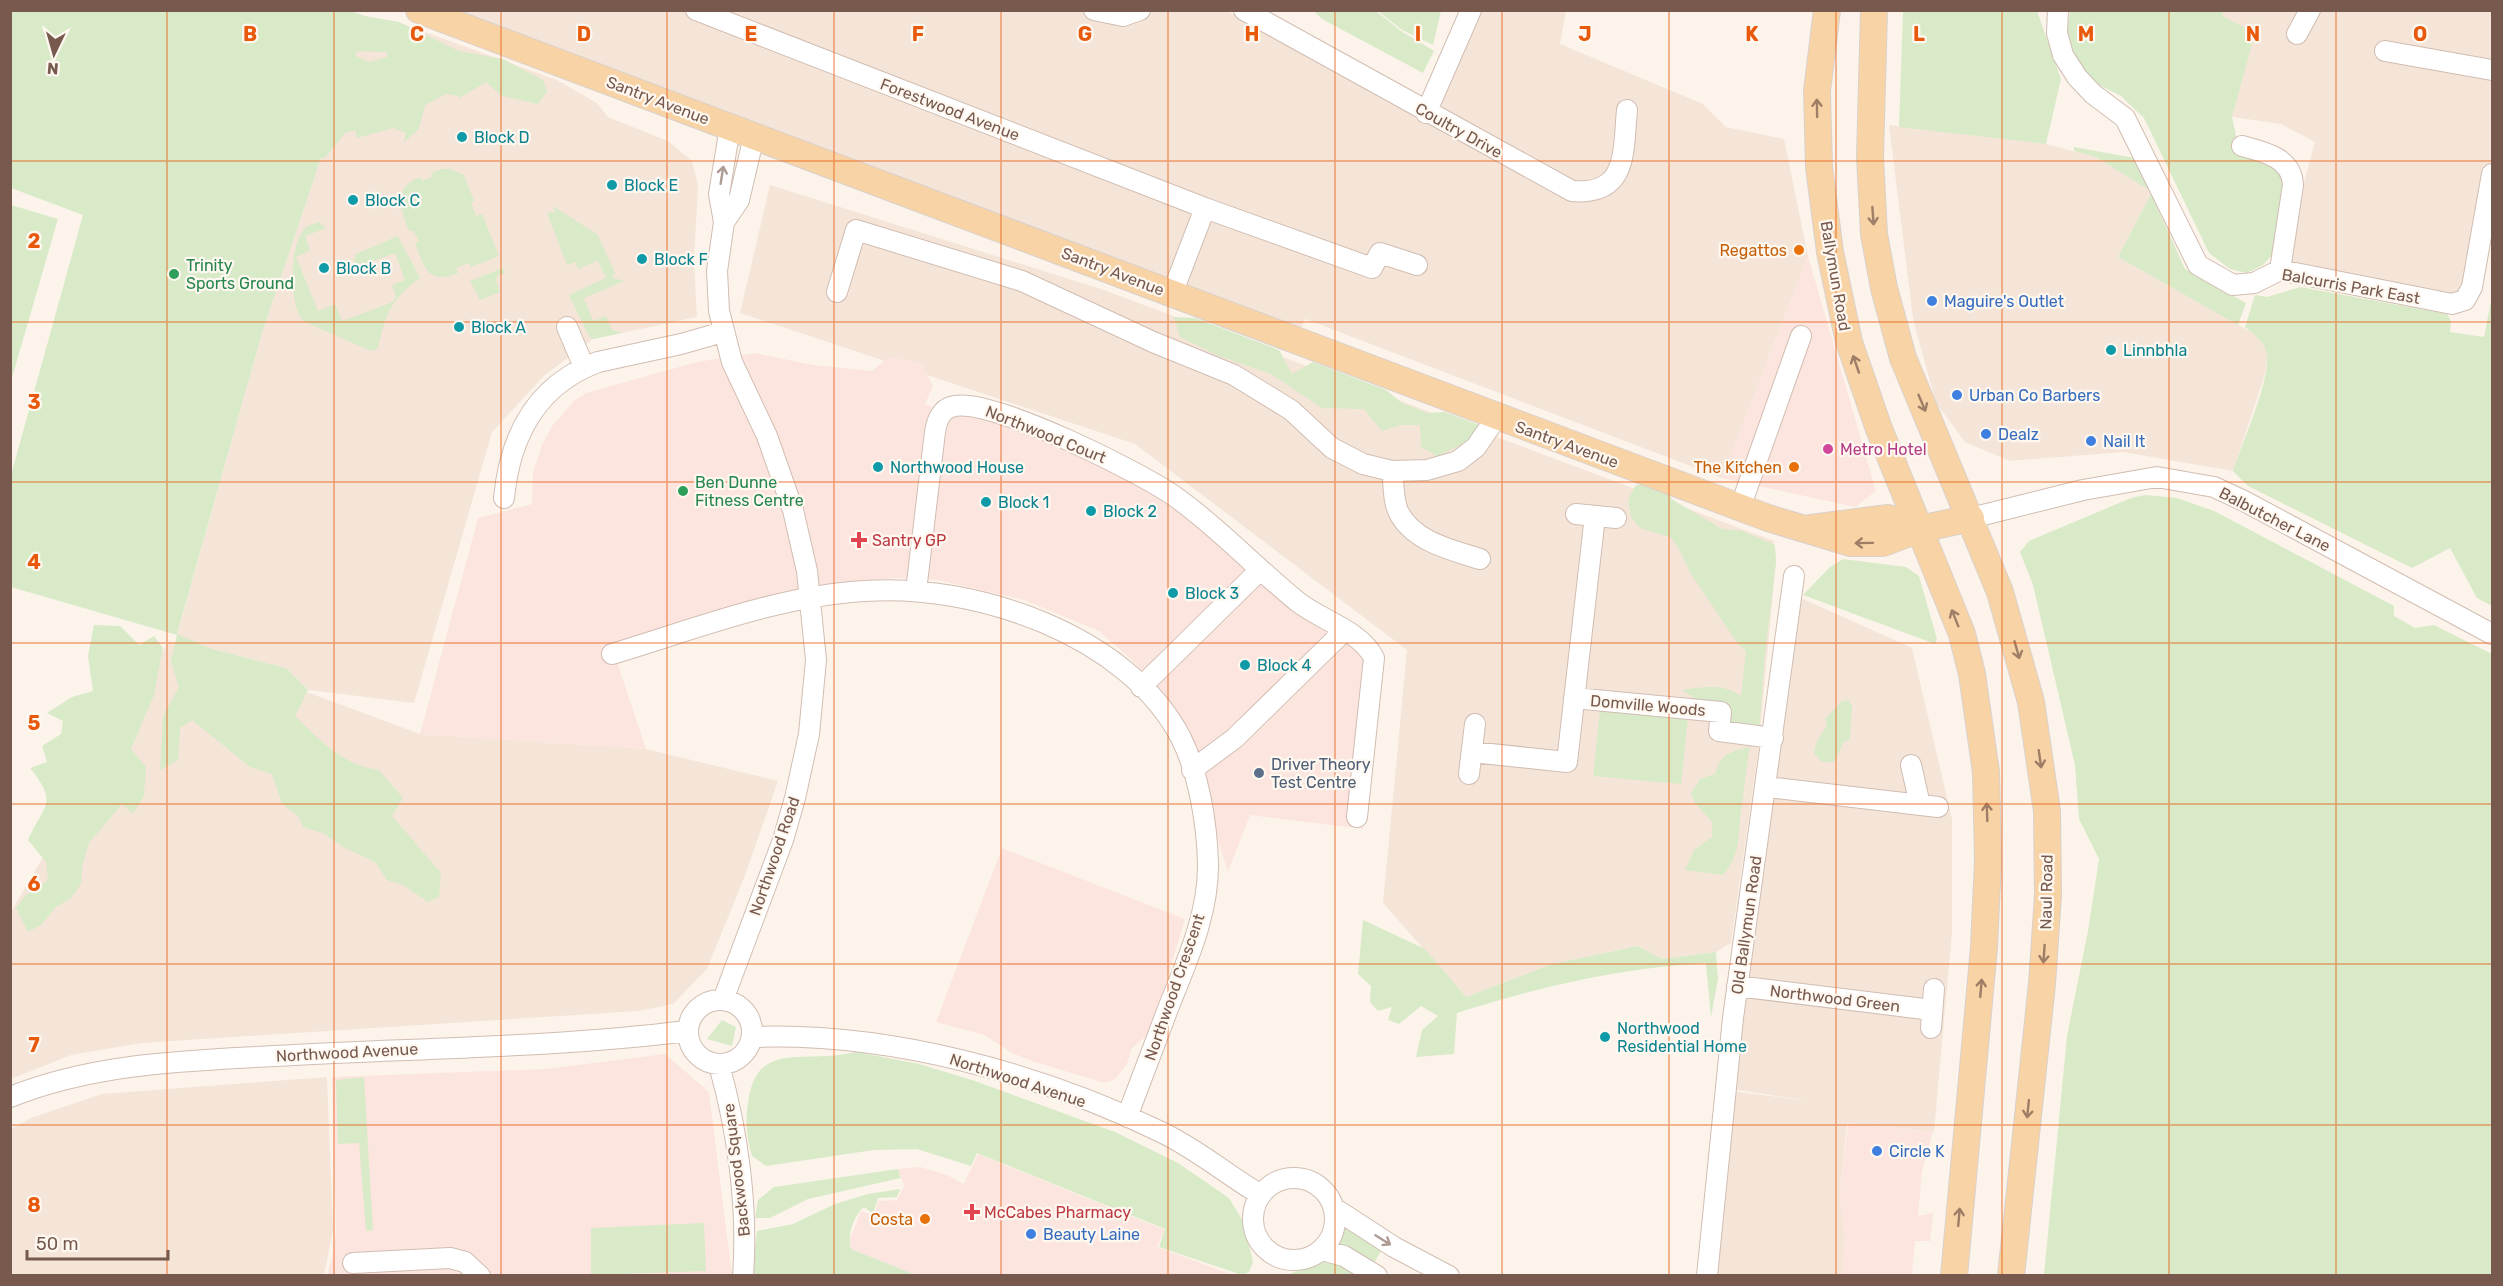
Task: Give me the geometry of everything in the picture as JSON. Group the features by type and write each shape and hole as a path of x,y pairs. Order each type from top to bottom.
{"main road":[{"name":"Santry Avenue","path":"419,10 1496,418 1740,508 1807,529 1887,518 1920,529"},
{"name":"Ballymun Road","path":"1827,10 1817,91 1819,167 1830,252 1849,342 1879,429 1920,529"},
{"path":"1874,10 1870,157 1875,234 1884,288 1903,358 1971,518 1920,529 1964,644 1972,674 1986,772 1988,861 1984,947 1954,1275"},
{"name":"Naul Road","path":"1971,518 2000,592 2031,702 2047,811 2048,895 2043,973 2011,1275"}],"street":[{"name":"Forestwood Avenue","path":"696,10 1204,208 1372,268 1380,253 1417,265"},
{"path":"1094,10 1123,16 1140,10"},
{"name":"Coultry Drive","path":"1244,10 1572,191 1593,193 1610,183 1622,164 1627,110"},
{"path":"1426,112 1471,10"},
{"name":"Balcurris Park East","path":"2058,10 2057,33 2063,55 2077,77 2093,94 2125,118 2198,265 2233,285 2254,284 2280,270 2452,304 2465,300 2472,287 2493,174"},
{"path":"2297,34 2310,10"},
{"path":"2385,51 2493,70"},
{"name":"Northwood Road","path":"723,1000 783,840 802,770 816,660 811,597 804,552 783,478 767,436 734,368 723,332 716,282 724,222 719,194 730,127"},
{"name":"Northwood Road","path":"724,222 739,200 754,136"},
{"path":"2242,146 2266,152 2284,162 2292,172 2293,185 2280,270"},
{"path":"1172,294 1204,208"},
{"path":"837,292 856,230 1022,281 1152,342 1234,375 1291,410 1332,448 1363,464 1392,471 1427,470 1458,461 1476,447 1496,418"},
{"path":"567,327 584,367"},
{"path":"504,498 512,450 525,422 555,386 584,367 723,332"},
{"path":"1740,508 1801,336"},
{"name":"Northwood Court","path":"916,591 937,420 943,412 960,405 985,409 1099,453 1144,476 1178,498 1259,571 1309,610 1369,647 1374,658 1357,817"},
{"path":"1392,471 1398,513 1410,527 1425,539 1480,559"},
{"name":"Balbutcher Lane","path":"1971,518 2083,490 2157,477 2214,487 2493,634"},
{"name":"Domville Woods","path":"1472,752 1567,762 1574,698 1586,515 1616,518"},
{"path":"1141,687 1259,571"},
{"name":"Old Ballymun Road","path":"1707,1275 1737,986 1767,787 1794,576"},
{"name":"Northwood Crescent","path":"612,654 783,602 866,590 916,591 960,598 1025,615 1071,634 1116,663 1164,712 1181,739 1192,770 1204,822 1208,864 1204,900 1194,941 1127,1117"},
{"path":"1192,770 1235,738 1344,631"},
{"name":"Domville Woods","path":"1574,698 1720,712 1719,731 1773,738"},
{"path":"1469,774 1475,724"},
{"path":"1767,787 1929,806 1911,765"},
{"name":"Northwood Green","path":"1737,986 1932,1019 1934,989"},
{"path":"723,1000 736,1004 746,1012 752,1024 753,1037 742,1057 734,1063 719,1065 704,1061 693,1051 687,1031 691,1017 699,1007 709,1002 723,1000"},
{"name":"Northwood Avenue","path":"10,1097 72,1077 162,1063 560,1041 687,1031"},
{"name":"Northwood Avenue","path":"753,1037 843,1040 933,1053 1040,1084 1127,1117 1195,1150 1261,1195"},
{"name":"Backwood Square","path":"719,1065 726,1088 741,1182 745,1245 743,1275"},
{"path":"1282,1180 1308,1180 1328,1196 1334,1208 1334,1230 1322,1250 1311,1257 1292,1260 1274,1255 1263,1246 1256,1234 1253,1221 1255,1207 1261,1195 1282,1180"},
{"path":"1334,1208 1394,1247 1449,1275"},
{"path":"1322,1250 1344,1256 1377,1275"},
{"path":"353,1263 450,1258 465,1262 480,1275"}],"shaded area":[{"path":"2224,10 2492,11 2492,171 2465,300 2280,270 2315,142 2281,124 2232,117 2241,79 2221,16"},
{"path":"419,11 1227,11 1426,113 1472,11 1566,11 1560,44 1703,104 1726,127 1784,139 1808,256 1722,478 1305,319 1296,341"},
{"path":"403,24 557,80 597,103 608,117 668,141 692,161 698,186 694,261 697,317 593,339 545,375 492,432 414,703 308,690 286,668 212,649 177,635 262,333 357,51"},
{"path":"1889,125 2046,144 2096,157 2152,192 2118,257 2258,336 2268,353 2265,374 2233,471 2123,452 2010,461 1965,442 1936,403 1913,319"},
{"path":"770,185 1104,290 1774,541 1776,562 1758,753 1731,943 1716,952 1661,959 1638,946 1552,964 1466,997 1383,903 1407,650 1135,444 740,313"},
{"path":"1808,256 1876,491 1855,507 1722,478"},
{"path":"755,353 813,365 872,371 889,357 921,363 933,386 925,404 943,411 953,406 1144,476 1374,658 1363,829 1250,815 1228,872 1212,822 1192,737 1168,699 1132,660 1099,631 1024,600 937,580 895,578 844,582 612,646 646,749 420,734 478,518 532,504 533,473 542,445 552,426 575,400 586,393 697,362"},
{"path":"1801,598 1912,648 1952,819 1952,933 1934,1132 1847,1123 1840,1195 1845,1237 1843,1275 1713,1276 1731,1091 1810,1101 1732,1089"},
{"path":"169,641 420,734 646,749 778,781 744,878 707,969 673,1004 638,1011 141,1043 71,1055 11,1079 11,912"},
{"path":"1002,848 1185,919 1151,1032 1131,1049 1127,1064 1115,1079 1105,1083 1038,1063 1014,1054 984,1035 936,1022"},
{"path":"665,1054 709,1092 732,1275 327,1276 334,1250 336,1229 332,1077 546,1069"},
{"path":"327,1077 333,1230 324,1275 11,1275 11,1129 31,1118 102,1094"},
{"name":"Circle K","path":"1848,1123 1933,1132 1922,1172 1918,1216 1933,1213 1930,1241 1915,1241 1912,1275 1843,1275 1845,1237 1840,1195"},
{"path":"978,1154 1165,1230 1157,1247 1233,1275 916,1275 851,1249 850,1239 861,1211 874,1216 878,1201 897,1200 904,1186 898,1169 920,1167 947,1175 964,1184"}],"green space":[{"path":"2070,10 2224,11 2222,16 2255,33 2232,117 2238,145 2267,152 2285,179 2272,255 2263,265 2247,273 2230,269 2209,253 2144,118 2121,96 2085,78 2067,36"},
{"name":"Trinity Sports Ground","path":"10,11 350,11 399,22 459,51 503,59 543,80 547,92 538,104 502,96 486,82 458,99 459,96 446,94 425,105 419,129 403,143 406,133 393,128 357,138 355,130 345,133 325,158 321,158 262,333 177,634 212,649 286,668 308,690 295,716 323,743 343,757 354,763 379,770 403,798 392,816 441,873 439,897 428,902 403,885 387,880 375,862 343,847 323,833 303,827 298,816 282,804 272,774 250,767 192,720 180,728 178,760 160,770 163,716 179,687 171,661 177,635 11,587 11,475 83,215 11,188","holes":["357,51 387,52 387,57 369,62 356,56"]},
{"path":"1314,11 1376,11 1401,31 1434,51 1423,73 1322,19"},
{"path":"1378,11 1441,11 1433,45 1402,30"},
{"path":"1903,11 2037,11 2061,79 2046,144 1899,127"},
{"path":"2074,147 2135,158 2150,191 2096,157 2074,151"},
{"path":"450,169 464,175 474,201 471,203 476,216 482,214 499,256 471,267 469,263 456,268 458,273 440,277 429,272 425,267 415,244 419,241 413,230 409,231 403,215 401,200 405,187 411,182 420,177 422,181 432,177 431,173"},
{"path":"2151,194 2185,269 2246,303 2238,325 2118,257"},
{"path":"10,205 58,219 11,381"},
{"path":"553,206 598,235 615,273 613,278 624,281 584,298 593,321 606,316 612,330 622,333 593,339 589,336 569,295 606,278 598,261 578,269 575,262 567,265 547,213 555,212"},
{"path":"319,222 326,228 305,236 310,250 296,257 318,311 335,304 342,321 393,302 396,297 392,285 405,280 395,253 352,269 356,254 398,236 420,278 402,293 391,308 383,326 378,348 371,351 303,321 298,313 292,276 295,250 298,239 305,229"},
{"path":"503,268 505,273 497,276 496,281 500,292 480,300 470,281"},
{"path":"2300,287 2447,314 2451,321 2450,332 2484,337 2492,296 2492,606 2477,598 2450,548 2412,568 2248,486 2233,471 2255,413 2267,367 2264,347 2259,339 2245,327 2255,295 2267,297"},
{"path":"1174,317 1195,318 1279,350 1292,374 1313,362 1386,390 1402,403 1428,413 1445,412 1479,425 1478,433 1465,443 1437,456 1421,447 1420,425 1401,425 1382,431 1364,409 1322,408 1271,374 1219,356 1180,337"},
{"path":"1636,485 1660,485 1673,500 1722,529 1742,531 1775,545 1776,562 1765,654 1759,733 1731,727 1704,704 1682,690 1720,688 1728,689 1741,696 1746,651 1738,644 1691,574 1677,545 1670,537 1640,528 1631,517 1628,500"},
{"path":"2145,495 2177,498 2214,511 2394,606 2394,616 2415,628 2434,625 2492,654 2492,1275 2044,1275 2067,1036 2088,931 2099,859 2079,819 2075,765 2033,585 2020,552 2029,541 2131,498"},
{"path":"1843,559 1906,567 1919,576 1937,639 1935,644 1803,595 1830,567"},
{"path":"94,625 120,626 139,645 154,636 163,648 154,695 131,749 146,767 144,796 133,814 122,804 89,843 82,867 81,884 71,898 56,907 41,925 28,932 16,908 25,896 48,880 46,862 28,840 46,804 44,789 30,768 47,762 42,746 61,734 63,721 47,713 72,697 93,691 88,656"},
{"path":"1848,700 1852,705 1850,739 1844,742 1834,762 1822,762 1814,753 1816,743 1827,725 1825,719 1842,701"},
{"path":"1600,709 1688,718 1681,784 1593,776"},
{"path":"1750,747 1734,858 1723,875 1685,870 1694,850 1712,837 1712,822 1695,803 1691,793 1700,779 1715,774 1720,762 1727,754"},
{"path":"1363,920 1425,949 1466,997 1552,964 1638,946 1662,959 1716,952 1718,979 1711,1017 1706,963 1642,969 1549,987 1457,1013 1454,1054 1416,1057 1422,1030 1438,1016 1421,1006 1399,1024 1388,1020 1392,1007 1378,1011 1370,1002 1371,986 1358,974"},
{"path":"722,1020 736,1027 732,1046 707,1039"},
{"path":"856,1052 919,1064 975,1081 1115,1132 1178,1163 1229,1198 1243,1221 1253,1262 1249,1272 1242,1275 1159,1247 1165,1229 977,1153 971,1166 917,1149 874,1150 766,1166 752,1156 747,1134 747,1112 753,1082 759,1072 776,1060"},
{"path":"364,1077 373,1230 366,1231 359,1143 338,1144 336,1080"},
{"path":"898,1169 901,1178 808,1199 770,1218 755,1218 758,1200 774,1187"},
{"path":"900,1189 897,1197 878,1198 873,1214 864,1207 860,1211 852,1227 850,1244 851,1249 916,1275 752,1276 757,1231 793,1224 835,1204 868,1194"},
{"path":"704,1223 706,1271 591,1275 591,1228"},
{"path":"1342,1225 1381,1251 1374,1263 1338,1243"},
{"path":"1325,1262 1341,1266 1357,1275 1286,1275"}],"place":[{"name":"Block D","path":"462,137"},
{"name":"Block E","path":"612,185"},
{"name":"Block C","path":"353,200"},
{"name":"Regattos","path":"1799,250"},
{"name":"Block F","path":"642,259"},
{"name":"Block B","path":"324,268"},
{"name":"Trinity Sports Ground","path":"174,274"},
{"name":"Maguire's Outlet","path":"1932,301"},
{"name":"Block A","path":"459,327"},
{"name":"Linnbhla","path":"2111,350"},
{"name":"Urban Co Barbers","path":"1957,395"},
{"name":"Dealz","path":"1986,434"},
{"name":"Nail It","path":"2091,441"},
{"name":"Metro Hotel","path":"1828,449"},
{"name":"Northwood House","path":"878,467"},
{"name":"The Kitchen","path":"1794,467"},
{"name":"Ben Dunne Fitness Centre","path":"683,491"},
{"name":"Block 1","path":"986,502"},
{"name":"Block 2","path":"1091,511"},
{"name":"Santry GP","path":"859,540"},
{"name":"Block 3","path":"1173,593"},
{"name":"Block 4","path":"1245,665"},
{"name":"Driver Theory Test Centre","path":"1259,773"},
{"name":"Northwood Residential Home","path":"1605,1037"},
{"name":"Circle K","path":"1877,1151"},
{"name":"McCabes Pharmacy","path":"972,1212"},
{"name":"Costa","path":"925,1219"},
{"name":"Beauty Laine","path":"1031,1234"}]}
